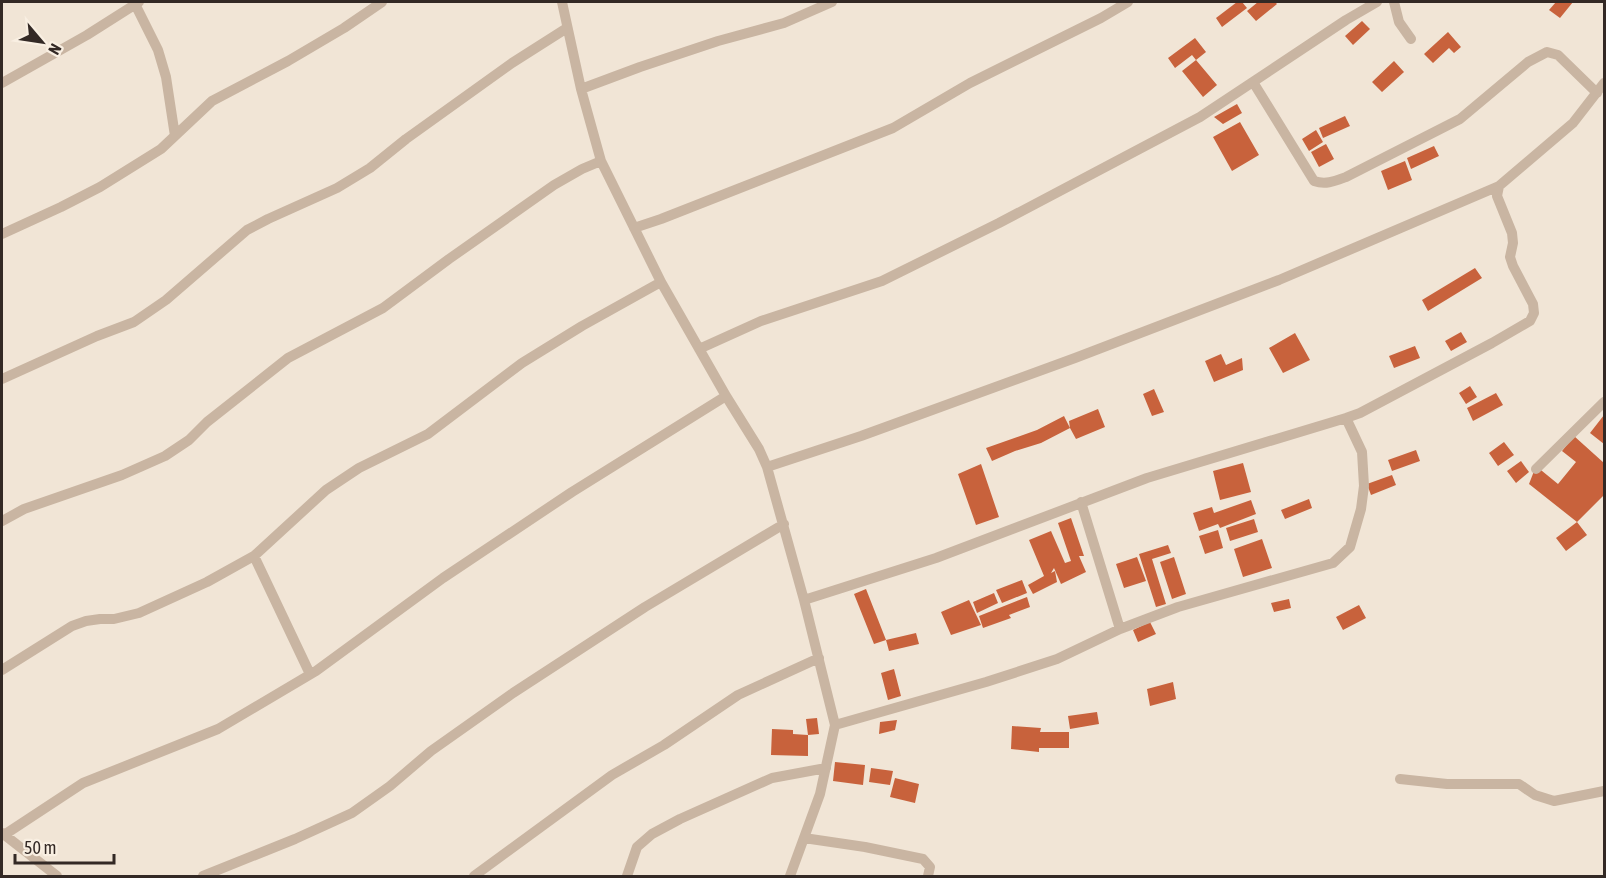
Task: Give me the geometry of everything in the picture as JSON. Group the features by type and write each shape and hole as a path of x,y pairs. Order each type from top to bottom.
{"street":[{"path":"2,234 100,187 161,149 212,101 288,61 344,28 382,2"},
{"path":"562,2 581,89 601,161 661,282 759,449 767,467 784,524 804,600 835,725 820,794 790,876"},
{"path":"581,89 640,66 784,23 832,2"},
{"path":"634,228 893,128 970,83 1101,18 1128,2"},
{"path":"699,350 761,321 882,281 923,261 1200,117 1377,2"},
{"path":"1394,2 1399,22 1411,39"},
{"path":"2,83 87,35 137,3 158,50 166,77 175,136"},
{"path":"2,379 97,336 134,322 166,300 247,230 338,188 370,168 406,139 502,70 567,28"},
{"path":"1253,82 1314,182 1321,184 1346,177 1460,119 1528,62 1547,52 1558,55 1597,93"},
{"path":"767,467 882,429 1279,280 1499,186 1573,123 1605,83"},
{"path":"2,521 24,509 122,475 165,456 189,440 207,422 288,358 383,308 554,185 601,161"},
{"path":"804,600 936,558 1147,478 1360,413 1530,321 1534,313 1533,304 1510,257 1513,243 1512,233 1497,196 1499,186"},
{"path":"2,670 72,626 86,621 114,619 138,612 207,582 254,556 326,490 359,468 428,434 522,363 661,282"},
{"path":"57,876 3,834 83,783 218,729 310,674 473,558 726,396"},
{"path":"1536,469 1605,402"},
{"path":"835,725 986,682 1057,659 1120,629 1178,607 1333,563 1350,547 1361,509 1364,486 1362,453 1346,418"},
{"path":"1081,502 1120,629"},
{"path":"202,876 351,813 390,786 431,751 513,693 645,607 784,524"},
{"path":"254,556 310,674"},
{"path":"474,876 612,775 664,745 738,695 819,658"},
{"path":"627,876 637,847 652,834 772,778 826,768"},
{"path":"1400,779 1447,783 1519,784 1535,795 1554,801 1605,791"},
{"path":"804,838 866,847 923,859 930,867 928,876"}],"building":[{"path":"1237,2 1242,2 1247,8 1222,27 1216,18"},
{"path":"1258,2 1277,4 1256,21 1247,11"},
{"path":"1556,2 1573,2 1560,18 1549,10"},
{"path":"1362,21 1370,29 1353,45 1345,36"},
{"path":"1448,32 1461,47 1454,53 1449,48 1433,63 1424,54"},
{"path":"1195,38 1206,52 1196,60 1192,55 1175,68 1168,58"},
{"path":"1196,60 1217,85 1203,97 1182,71"},
{"path":"1394,61 1404,72 1382,92 1372,82"},
{"path":"1237,104 1242,113 1223,124 1214,117"},
{"path":"1345,116 1350,126 1323,138 1319,128"},
{"path":"1240,122 1259,155 1232,171 1213,137"},
{"path":"1316,130 1323,142 1309,151 1302,139"},
{"path":"1326,144 1334,159 1319,167 1311,152"},
{"path":"1434,146 1439,156 1411,169 1407,158"},
{"path":"1405,161 1412,180 1388,190 1381,171"},
{"path":"1475,268 1482,278 1428,311 1422,300"},
{"path":"1461,332 1467,342 1451,351 1445,341"},
{"path":"1295,333 1310,360 1283,373 1269,348"},
{"path":"1415,346 1420,358 1394,368 1389,356"},
{"path":"1221,354 1226,365 1242,358 1243,370 1214,382 1205,361"},
{"path":"1470,386 1477,397 1466,404 1459,393"},
{"path":"1154,389 1164,412 1152,416 1143,394"},
{"path":"1496,393 1503,405 1473,421 1467,408"},
{"path":"1098,409 1105,427 1076,439 1069,421"},
{"path":"1604,415 1604,444 1590,433"},
{"path":"1064,416 1070,428 1041,443 992,461 986,448 1037,430"},
{"path":"1574,436 1604,463 1604,495 1577,522 1529,484 1536,466 1558,484 1576,462 1562,451"},
{"path":"1504,442 1514,455 1498,466 1489,453"},
{"path":"1416,450 1420,461 1392,471 1388,460"},
{"path":"1521,461 1529,472 1516,483 1507,471"},
{"path":"1243,463 1251,492 1220,500 1213,471"},
{"path":"981,464 999,517 976,525 958,474"},
{"path":"1392,475 1396,485 1371,495 1367,484"},
{"path":"1309,499 1312,508 1285,519 1281,510"},
{"path":"1251,500 1256,514 1220,528 1218,524 1199,531 1193,513 1212,507 1214,513"},
{"path":"1071,518 1084,556 1079,556 1086,572 1061,584 1054,568 1051,573 1055,571 1057,582 1033,594 1028,585 1044,576 1029,540 1051,531 1065,563 1071,561 1058,523"},
{"path":"1254,519 1258,532 1230,541 1226,528"},
{"path":"1577,522 1587,535 1566,551 1556,538"},
{"path":"1218,530 1223,548 1205,554 1199,536"},
{"path":"1262,539 1272,568 1243,577 1234,549"},
{"path":"1168,545 1171,553 1152,559 1166,604 1156,607 1139,554"},
{"path":"1137,557 1146,581 1124,588 1116,564"},
{"path":"1174,557 1186,594 1172,599 1160,562"},
{"path":"1022,580 1027,593 1002,603 996,590"},
{"path":"866,589 886,640 874,644 854,594"},
{"path":"994,593 998,603 977,613 973,602"},
{"path":"1027,597 1030,607 1009,615 1011,618 983,628 979,616"},
{"path":"1289,599 1291,608 1274,612 1271,603"},
{"path":"969,600 981,625 951,635 941,612"},
{"path":"1359,605 1366,618 1343,630 1336,617"},
{"path":"1150,622 1156,634 1138,642 1133,630"},
{"path":"916,633 919,644 889,651 886,640"},
{"path":"894,669 901,696 888,700 881,673"},
{"path":"1173,682 1176,699 1150,706 1147,689"},
{"path":"1097,712 1099,724 1070,729 1068,716"},
{"path":"817,718 819,734 808,735 806,719"},
{"path":"897,720 895,730 879,734 880,722"},
{"path":"1012,726 1041,728 1040,732 1069,732 1069,748 1039,748 1039,752 1011,749"},
{"path":"772,729 793,730 793,734 808,735 808,756 771,755"},
{"path":"835,762 865,765 863,785 833,781"},
{"path":"871,768 893,771 890,785 869,782"},
{"path":"895,778 919,784 915,803 890,797"}]}
